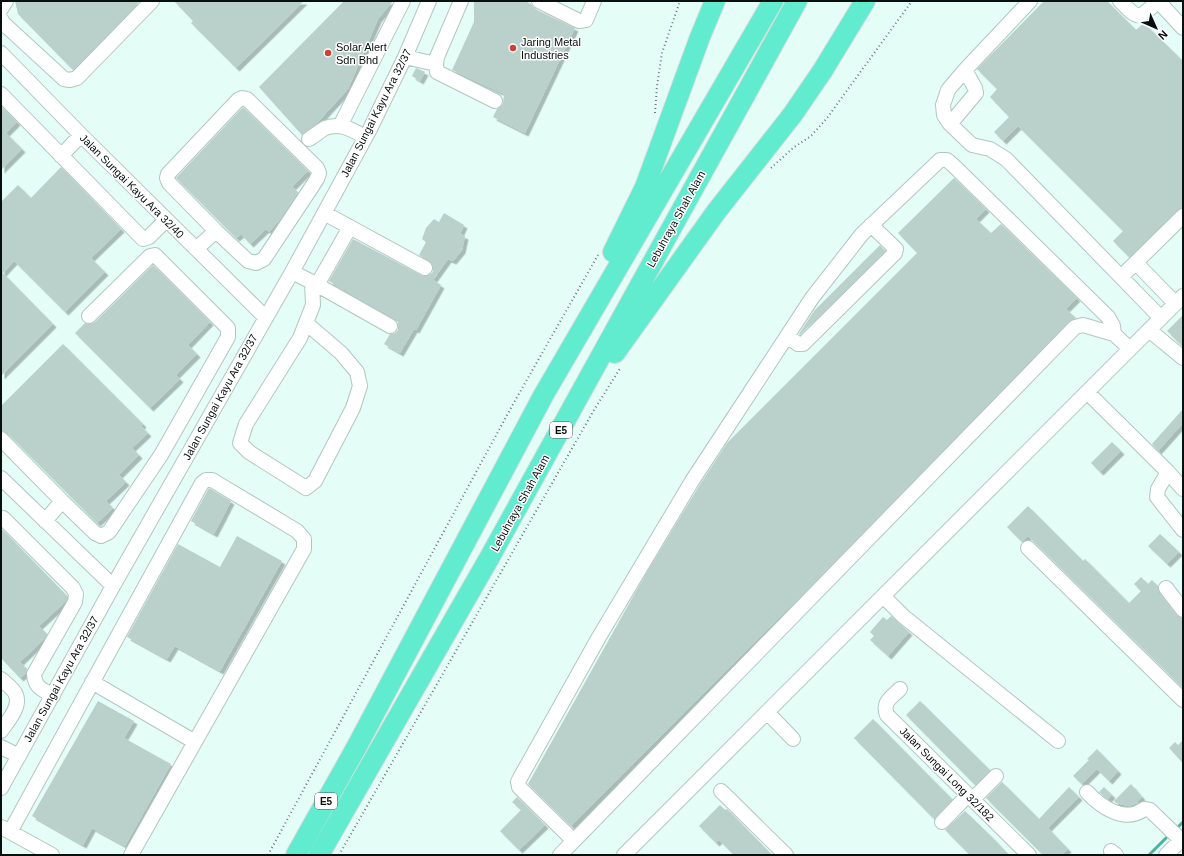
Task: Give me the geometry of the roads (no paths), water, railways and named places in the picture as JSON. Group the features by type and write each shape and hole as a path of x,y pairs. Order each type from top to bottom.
{"highway":[{"path":"543,396 645,187 700,37 715,1"},
{"name":"E5","path":"296,855 356,748 543,396 773,1"},
{"name":"Lebuhraya Shah Alam","path":"318,855 491,555 797,1"},
{"path":"556,438 609,361 716,212 793,114 823,70 865,1"}],"street":[{"path":"1,9 6,1"},
{"path":"1,18 3,23 30,49 64,79 70,80 77,78 152,1"},
{"path":"340,126 403,1"},
{"name":"Jalan Sungai Kayu Ara 32/37","path":"1,788 113,586 292,272 365,137 405,57 429,1"},
{"path":"461,1 437,57 437,72 495,101"},
{"path":"539,1 579,21 586,20 594,1"},
{"path":"1030,1 948,90 943,105 944,114 950,124 972,145 990,149 1006,159 1161,318"},
{"path":"1120,1 1134,15 1139,16 1144,14 1158,1 1183,28"},
{"name":"Jalan Sungai Kayu Ara 32/40","path":"1,53 81,135 265,317"},
{"path":"405,57 436,64"},
{"path":"950,124 976,93 975,88 965,70"},
{"path":"1,94 143,239 149,237 166,220"},
{"path":"242,98 247,99 317,168 319,173 264,259 256,263 248,261 216,231 169,183 167,178 168,174 238,100 242,98"},
{"path":"309,139 325,128 340,126 349,128 365,137"},
{"path":"61,156 81,135"},
{"path":"573,840 519,787 518,782 520,778 598,637 692,481 812,298 862,234 940,160 947,160 954,166 1108,317 1113,326 1114,334"},
{"path":"324,213 425,268"},
{"path":"1121,277 1183,216"},
{"path":"787,336 798,344 803,344 895,253 896,248 871,225"},
{"path":"306,323 341,353 357,372 360,386 353,408 315,481 306,488 248,452 240,443 246,424 300,338 313,305 314,284 350,227"},
{"path":"196,249 216,231"},
{"path":"1,439 95,533 101,536 109,532 161,454 228,337 228,328 155,255 150,256 89,316"},
{"path":"624,855 1179,300 1136,263"},
{"path":"292,272 390,326"},
{"path":"560,855 1075,327 1084,325 1114,334 1130,349"},
{"path":"1148,330 1183,358"},
{"path":"1087,392 1168,472 1183,489"},
{"path":"1168,472 1158,490 1157,497 1183,530"},
{"path":"52,855 6,830 92,682 202,483 206,480 212,480 297,530 304,539 304,550 131,855"},
{"path":"3,485 45,521 113,586"},
{"path":"45,521 62,501"},
{"path":"3,518 73,588 76,594 75,602 34,674 34,681 37,686 53,696"},
{"path":"1028,548 1183,700"},
{"path":"1166,588 1183,610"},
{"path":"883,596 903,616 1058,741"},
{"path":"1,679 16,694 17,702 15,710 1,731"},
{"path":"92,682 195,742"},
{"name":"Jalan Sungai Long 32/182","path":"900,689 886,704 885,708 887,715 1029,855"},
{"path":"767,712 793,740"},
{"path":"1,747 19,756"},
{"path":"942,822 996,776"},
{"path":"721,790 786,855"},
{"path":"1086,792 1104,808 1116,812 1130,815 1144,809 1150,810 1176,848"}],"waterway":[{"path":"1179,826 1183,822"},
{"path":"1149,855 1166,838"}],"place":[{"name":"Jaring Metal Industries","path":"513,48"},
{"name":"Solar Alert Sdn Bhd","path":"328,53"}]}
